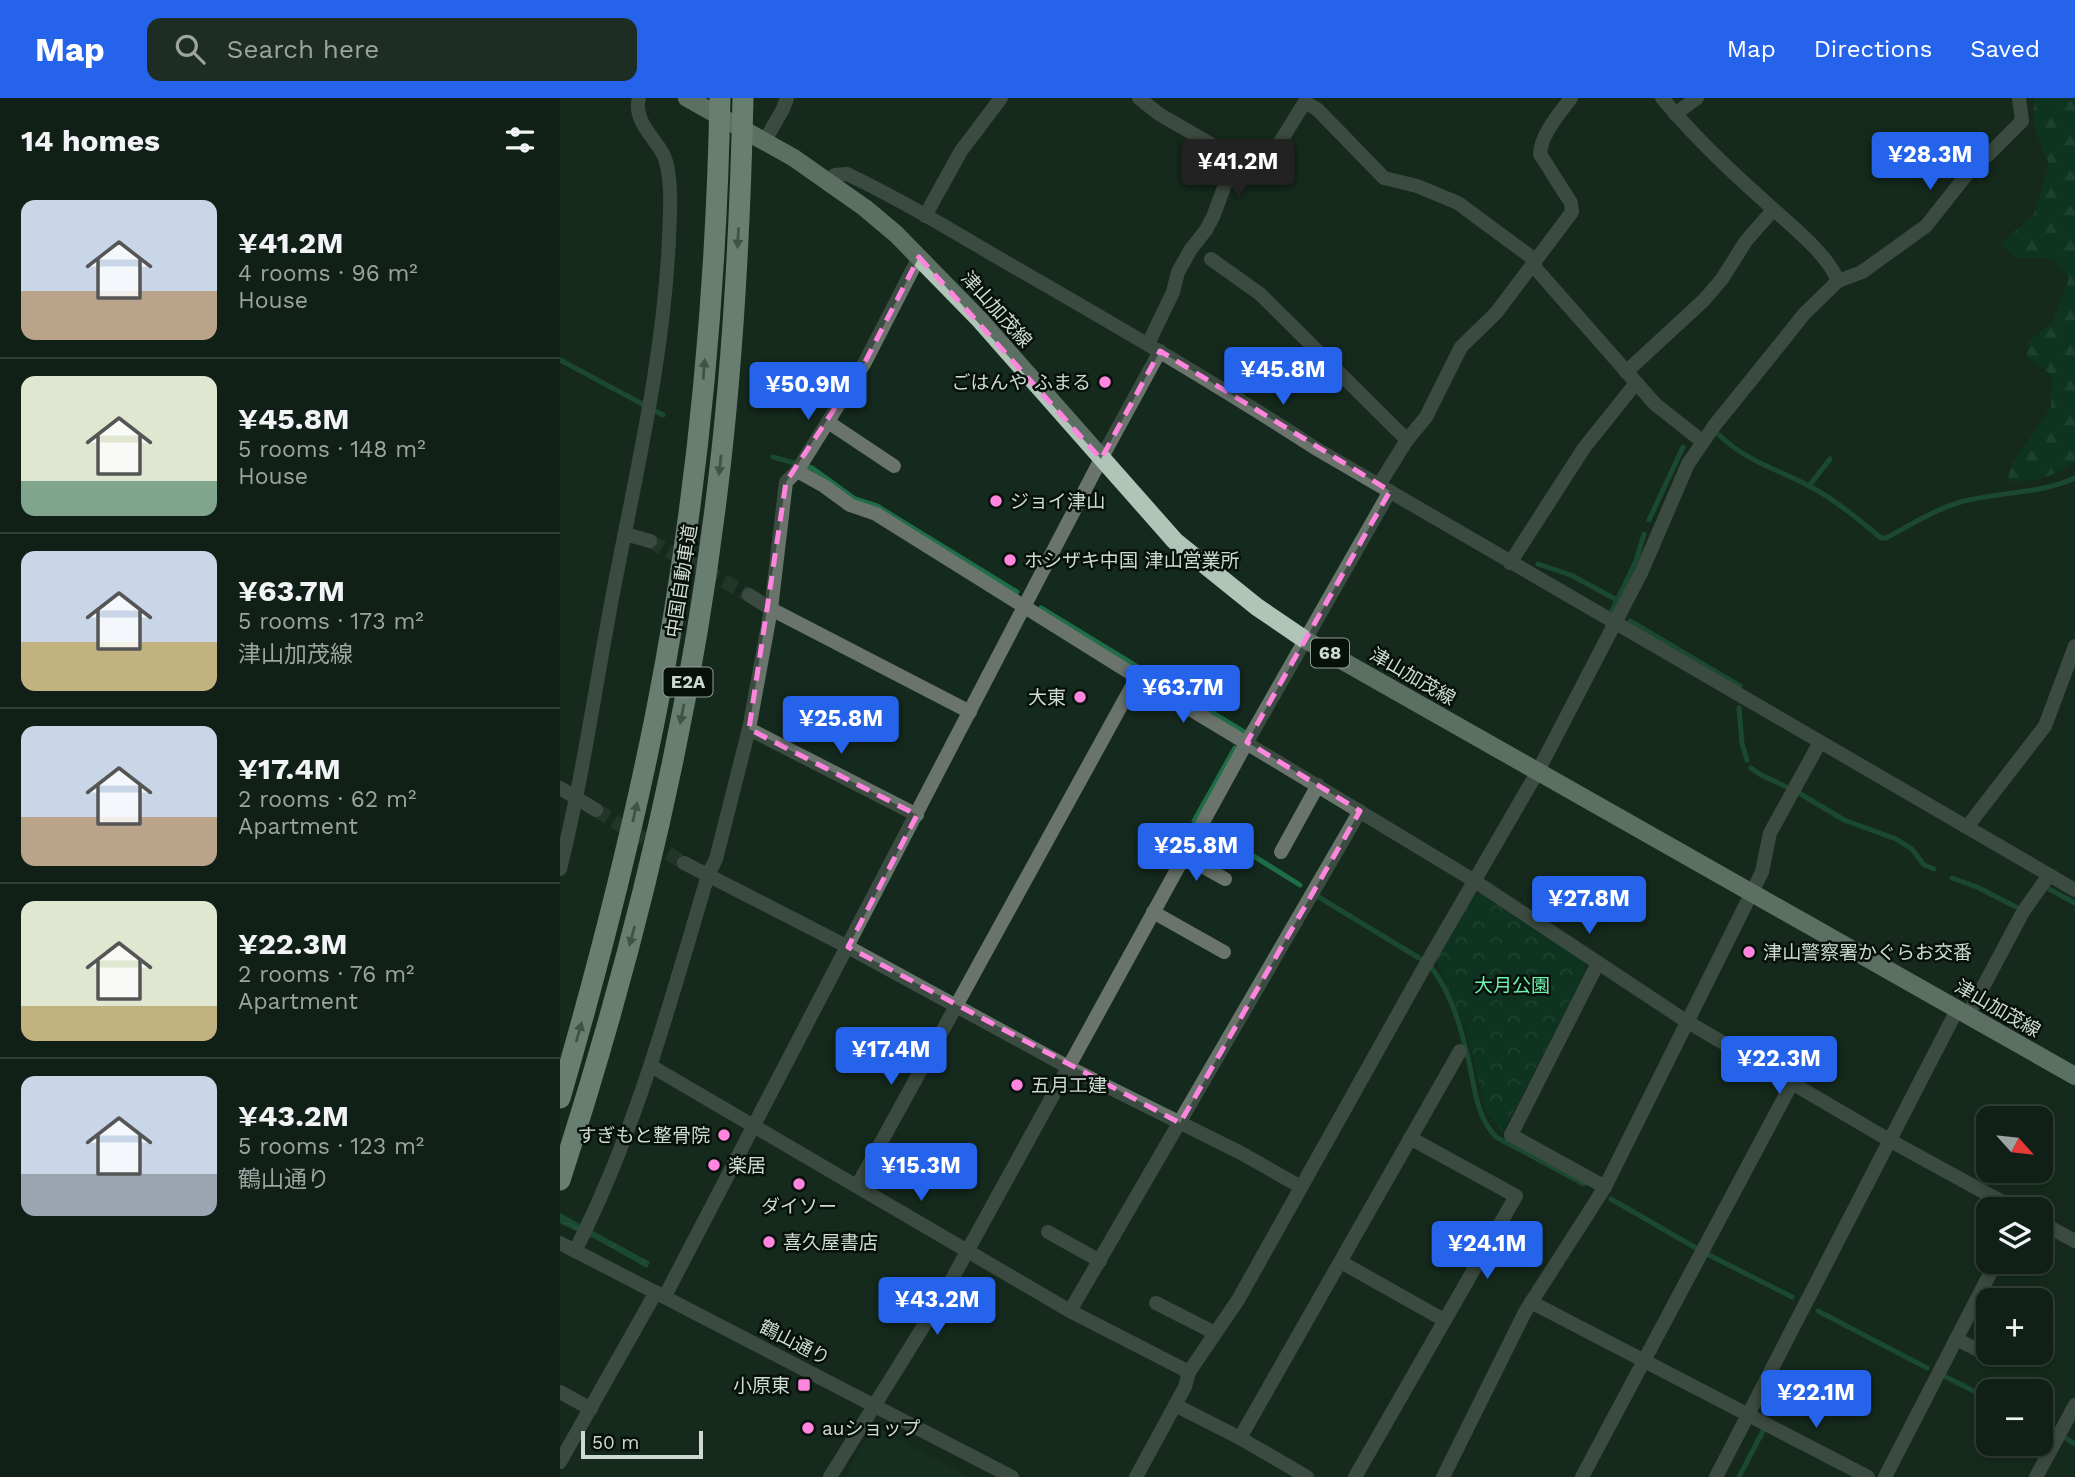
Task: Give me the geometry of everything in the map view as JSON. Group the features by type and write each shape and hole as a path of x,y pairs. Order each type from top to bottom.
{"highway":[{"name":"中国自動車道","path":"560,1098 611,912 635,811 675,602 692,492 704,379 719,160 720,98"},
{"name":"中国自動車道","path":"560,1180 585,1105 636,920 681,718 700,613 719,477 736,278 743,98"}],"main road":[{"name":"津山加茂線","path":"687,98 794,158 865,208 919,257 980,320 1175,541 1257,607 1304,639 2075,1076"}],"street":[{"path":"560,869 577,798 659,340 669,238 667,163 640,118 639,98"},
{"path":"764,142 787,98"},
{"path":"925,216 961,151 1001,98"},
{"path":"560,1462 661,1294 753,1127 1025,608 1154,348 1178,272 1206,230 1230,174 1233,163 1228,154 1160,114 1139,98"},
{"path":"830,1477 968,1251 1304,639 1385,488 1407,440 1426,418 1461,347 1496,313 1572,212 1571,203 1540,154 1540,148 1553,124 1571,98"},
{"path":"1662,98 1675,114 1815,249 1835,272 1838,281"},
{"path":"1675,114 1697,98"},
{"path":"1136,1477 1185,1387 1189,1372 1238,1300 1473,880 1538,771 1641,573 1688,464 1804,314 1838,281 1862,271 1926,226 1975,164 2022,121 2019,98"},
{"path":"1230,174 1253,178 1262,172 1306,100 1384,178 1418,186 1458,203 1531,257 1537,270 1655,404 1703,442"},
{"path":"827,180 835,175 847,174 925,216 1154,348 1315,448 1510,563 2075,890"},
{"path":"1510,563 1544,507 1631,378 1722,279 1746,241 1773,210"},
{"path":"575,1251 617,1163 651,1066 708,875 716,859 749,729 771,609 786,482 797,471 864,364 919,257"},
{"path":"1211,259 1260,294 1407,440"},
{"path":"828,422 894,466"},
{"path":"797,471 850,505 876,514 1137,677 1473,880 1686,1021 1889,1140 1993,1197"},
{"path":"625,534 650,541"},
{"path":"749,595 970,712"},
{"path":"1968,827 2045,726 2075,646"},
{"path":"857,1186 1137,677"},
{"path":"749,729 917,815"},
{"path":"1443,1477 1531,1302 1605,1187 1762,872 1770,833 1820,742"},
{"path":"1282,852 1318,785"},
{"path":"560,788 596,810"},
{"path":"1070,1311 1360,811"},
{"path":"1184,856 1225,879"},
{"path":"684,863 848,947 1068,1067 1241,1153 1301,1187"},
{"path":"1716,1477 1889,1140 1963,1013 2049,875"},
{"path":"1153,912 1224,952"},
{"path":"1598,963 1511,1135 1605,1187"},
{"path":"1240,1438 1460,1051"},
{"path":"651,1066 1070,1311 1189,1372"},
{"path":"1582,1477 1792,1083"},
{"path":"1355,1477 1516,1196 1410,1138"},
{"path":"2053,1230 2075,1241"},
{"path":"1048,1232 1100,1261"},
{"name":"鶴山通り","path":"560,1243 1012,1477"},
{"path":"1341,1262 1444,1320"},
{"path":"1885,1477 1990,1274"},
{"path":"1531,1302 1868,1477"},
{"path":"1156,1303 1216,1334"},
{"path":"1956,1339 1976,1350"},
{"path":"560,1392 591,1409"},
{"path":"1175,1405 1240,1438 1307,1477"},
{"path":"2036,1477 2075,1405"}],"highlighted area":[{"path":"919,257 1101,459 1160,351 1390,491 1247,742 1360,811 1180,1123 848,947 917,815 749,729 786,482 864,364"}],"shaded area":[{"path":"872,1425 969,1477 846,1477"}],"green space":[{"path":"2034,98 2075,98 2075,462 2042,478 2007,481 2012,464 2051,407 2052,376 2027,356 2029,341 2051,324 2069,279 2053,258 2016,258 2001,244 2034,214 2049,165 2033,124"},
{"name":"大月公園","path":"1481,893 1585,962 1586,972 1503,1132 1486,1113 1466,1030 1436,961 1472,898"}],"water":[{"path":"560,1213 650,1262 647,1268 592,1237 560,1223"}],"waterway":[{"path":"560,360 663,415"},
{"path":"1719,435 1751,458 1828,497 1881,538 1886,538 1947,506 1982,497 2050,487 2075,478"},
{"path":"1649,520 1683,447"},
{"path":"773,457 812,468 855,499 877,506 1017,592"},
{"path":"1809,486 1830,459"},
{"path":"1612,611 1636,561 1644,534"},
{"path":"1538,564 1571,575 1619,601"},
{"path":"1041,608 1244,732"},
{"path":"1630,621 1740,686"},
{"path":"1739,708 1742,744 1747,760"},
{"path":"1194,821 1235,748"},
{"path":"1751,768 1789,788"},
{"path":"1799,793 1844,820 1896,839 1912,849 1924,865 1934,869"},
{"path":"1207,827 1300,885"},
{"path":"1952,878 1977,887 2016,907"},
{"path":"2049,889 2075,903"},
{"path":"1317,896 1419,958"},
{"path":"1431,967 1445,989 1455,1013 1477,1102 1489,1129 1496,1137 1584,1184"},
{"path":"1611,1199 1696,1248"},
{"path":"1707,1254 1792,1297"},
{"path":"1818,1311 1927,1368"},
{"path":"1944,1376 1976,1392"},
{"path":"1739,1477 1763,1431"},
{"path":"2067,1439 2075,1444"}],"tunnel":[{"path":"650,541 749,595"},
{"path":"596,810 684,863"}],"place":[{"name":"ごはんや ふまる","path":"1105,382"},
{"name":"ジョイ津山","path":"996,501"},
{"name":"ホシザキ中国 津山営業所","path":"1010,560"},
{"name":"大東","path":"1080,697"},
{"name":"津山警察署かぐらお交番","path":"1749,952"},
{"name":"五月工建","path":"1017,1085"},
{"name":"すぎもと整骨院","path":"724,1135"},
{"name":"楽居","path":"714,1165"},
{"name":"ダイソー","path":"799,1184"},
{"name":"喜久屋書店","path":"769,1242"},
{"name":"小原東","path":"804,1385"},
{"name":"auショップ","path":"808,1428"}]}
